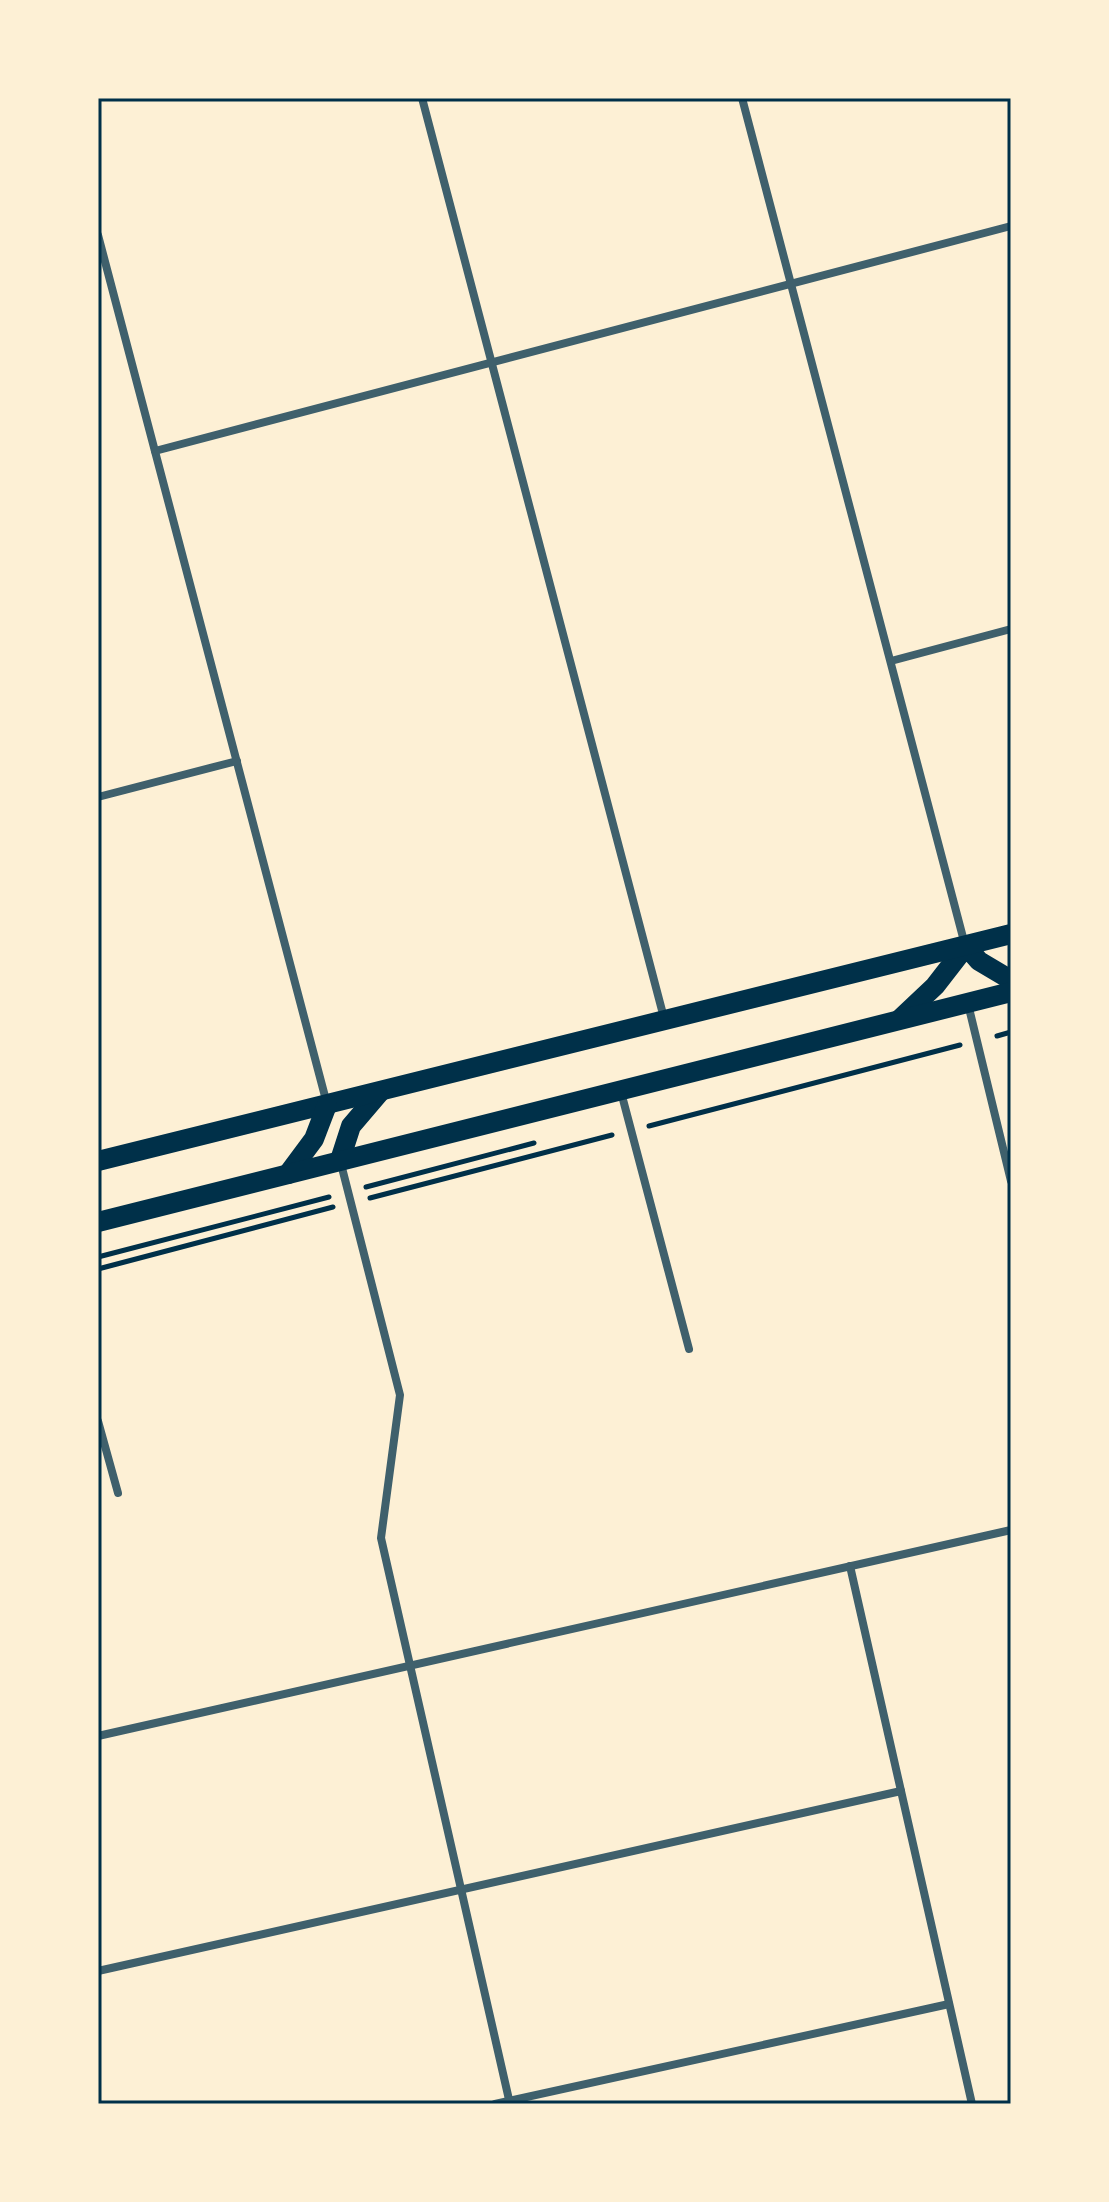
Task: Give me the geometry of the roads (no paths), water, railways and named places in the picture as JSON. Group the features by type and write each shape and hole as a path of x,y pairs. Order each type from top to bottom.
{"main road":[{"path":"98,1161 1011,934"},
{"path":"966,946 979,961 1011,980"},
{"path":"897,1022 935,986 966,946"},
{"path":"98,1222 1011,992"},
{"path":"340,1160 351,1126 380,1092"},
{"path":"288,1174 314,1139 327,1105"}],"street":[{"path":"422,98 665,1021"},
{"path":"742,98 966,946"},
{"path":"155,451 1011,226"},
{"path":"98,235 327,1105"},
{"path":"891,661 1011,629"},
{"path":"98,797 237,761"},
{"path":"968,1004 1011,1181"},
{"path":"621,1092 689,1349"},
{"path":"340,1160 400,1395 381,1538 509,2102"},
{"path":"98,1421 118,1493"},
{"path":"98,1736 1011,1530"},
{"path":"850,1566 972,2104"},
{"path":"98,1971 901,1791"},
{"path":"495,2104 949,2004"}]}
